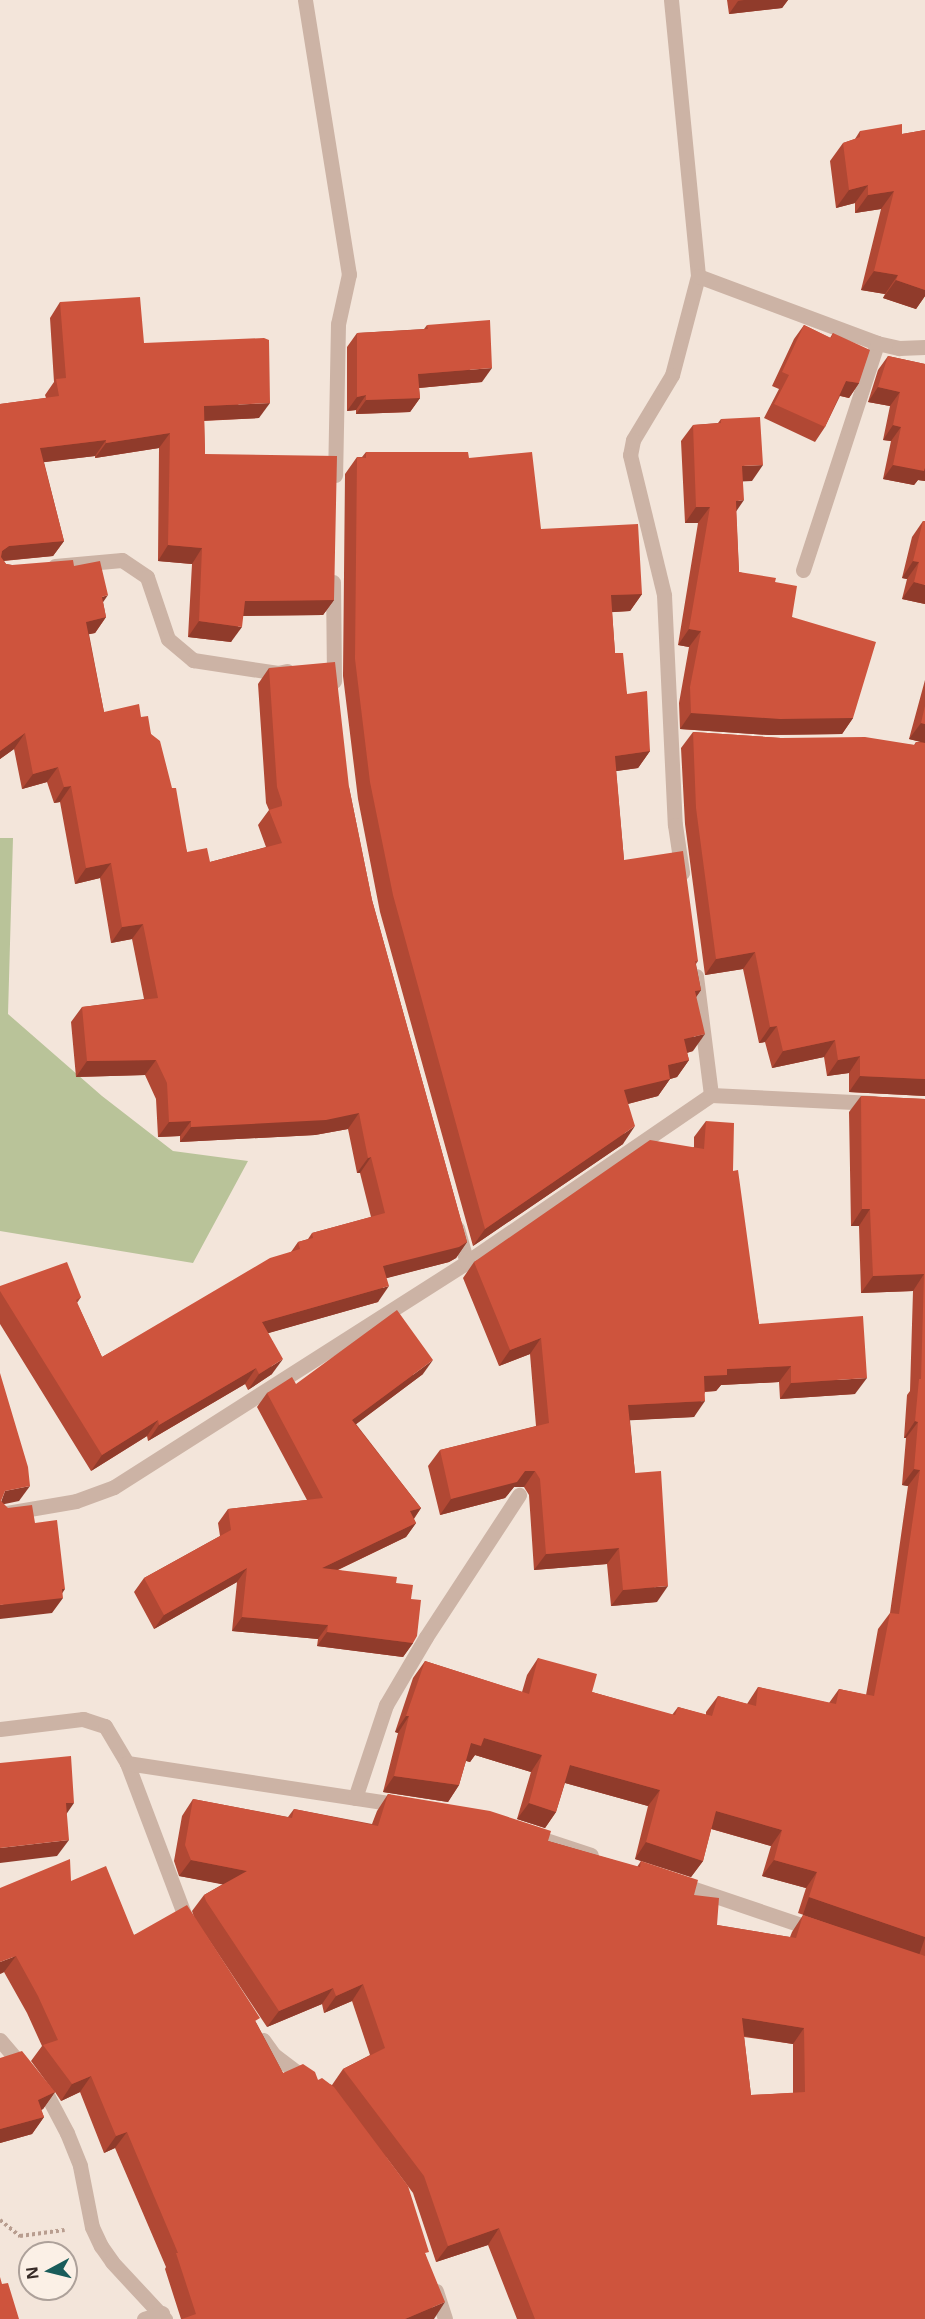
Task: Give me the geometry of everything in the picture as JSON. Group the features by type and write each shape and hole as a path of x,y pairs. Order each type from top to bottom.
{"street":[{"path":"305,0 349,274 338,324 334,487"},
{"path":"671,0 698,276 672,375 633,440 630,455 664,595 676,738 675,825 685,893"},
{"path":"698,276 877,343 899,348 925,347"},
{"path":"803,570 877,343"},
{"path":"44,567 122,560 147,578 168,639 193,660 278,672 299,669"},
{"path":"333,570 326,664 336,698"},
{"path":"694,961 711,1095"},
{"path":"0,1514 76,1501 114,1487 467,1262 711,1095 889,1104"},
{"path":"455,1217 467,1262"},
{"path":"355,1798 386,1705 426,1636 519,1495"},
{"path":"0,1729 83,1719 105,1726 127,1763 186,1922 198,1941"},
{"path":"127,1763 422,1808"},
{"path":"522,1832 611,1861"},
{"path":"667,1880 835,1936"},
{"path":"255,2027 274,2055 320,2089"},
{"path":"0,2040 47,2095 67,2133 80,2166 92,2227 112,2262 164,2316"},
{"path":"430,2275 445,2319"},
{"path":"144,2319 164,2316"}],"path":[{"path":"0,2220 20,2236 92,2227"}],"green space":[{"path":"0,838 13,838 8,1014 102,1096 173,1151 248,1161 193,1263 0,1231"}],"building":[{"path":"902,124 902,134 925,130 925,290 896,280 898,275 874,271 894,191 868,195 868,185 849,190 843,143 860,137 860,131"},
{"path":"140,297 144,343 264,338 269,340 270,403 204,406 205,454 337,456 334,600 245,601 242,627 199,621 202,548 168,545 170,433 106,443 106,440 40,448 64,541 9,546 2,551 1,557 6,564 12,565 73,560 74,566 100,561 108,595 102,597 106,617 86,622 104,712 139,704 141,717 148,716 151,734 160,741 172,788 176,788 187,852 207,848 210,862 282,843 269,810 282,806 282,802 277,787 269,668 335,662 349,787 372,900 467,1242 459,1247 383,1266 389,1286 262,1322 283,1359 259,1374 256,1368 159,1425 158,1420 102,1455 0,1291 0,1286 67,1262 81,1297 76,1300 102,1357 270,1258 300,1249 298,1242 313,1238 312,1233 385,1213 371,1157 368,1158 359,1113 326,1120 191,1127 191,1121 169,1122 167,1083 156,1060 87,1061 82,1007 158,998 143,924 122,927 111,863 86,868 71,786 64,787 58,767 33,774 25,733 0,751 0,404 59,396 56,379 66,378 60,302"},
{"path":"490,320 492,368 418,374 420,398 366,400 366,395 357,397 357,333 428,329 427,325"},
{"path":"804,325 831,338 833,333 870,350 859,383 846,381 825,427 774,404 789,375 782,372"},
{"path":"888,356 925,364 924,471 893,465 901,427 893,425 900,392 878,387"},
{"path":"760,417 763,465 742,466 744,500 736,501 739,572 776,578 775,582 797,586 792,617 876,642 853,718 780,719 691,713 690,687 701,631 689,629 710,507 696,507 693,425 721,423 721,419"},
{"path":"366,452 468,452 469,458 532,452 541,529 638,524 642,594 611,595 615,653 623,653 627,694 647,691 650,751 615,756 624,860 683,851 698,961 695,961 701,990 695,991 705,1034 684,1039 689,1060 668,1065 670,1079 624,1090 635,1126 485,1229 393,895 370,782 355,659 357,457 366,458"},
{"path":"923,521 925,521 925,585 914,582 919,562 913,561"},
{"path":"925,706 925,724 921,723"},
{"path":"693,732 781,738 865,737 915,745 916,742 925,743 925,1079 860,1076 860,1056 838,1060 835,1040 783,1051 777,1026 770,1027 755,952 716,959 696,808"},
{"path":"861,1096 925,1099 925,1937 809,1897 817,1872 774,1860 782,1830 716,1811 703,1861 646,1842 660,1790 570,1765 556,1812 529,1803 542,1755 484,1738 481,1746 471,1743 459,1785 394,1776 409,1716 406,1716 425,1661 529,1694 538,1658 597,1674 592,1692 675,1715 678,1707 712,1716 718,1696 756,1706 758,1687 836,1704 839,1689 874,1696 890,1613 899,1614 920,1470 914,1469 918,1422 915,1421 919,1379 921,1379 924,1274 873,1276 870,1209 862,1209"},
{"path":"706,1121 734,1123 733,1171 738,1170 759,1324 863,1316 867,1378 791,1383 791,1366 727,1369 727,1375 704,1376 705,1401 628,1405 635,1473 661,1471 668,1586 623,1590 619,1548 546,1554 540,1479 535,1471 525,1471 517,1482 451,1499 440,1450 549,1423 541,1338 510,1350 474,1262 650,1140 704,1149"},
{"path":"397,1310 433,1360 352,1420 421,1508 410,1511 416,1523 322,1568 397,1577 396,1583 413,1585 411,1599 421,1600 417,1636 413,1643 327,1632 328,1625 242,1617 247,1568 164,1615 144,1578 231,1530 228,1509 323,1498 267,1393 292,1377 296,1384"},
{"path":"0,1373 28,1467 30,1486 5,1491 1,1501 8,1508 32,1505 35,1523 57,1520 65,1589 62,1589 63,1598 0,1605"},
{"path":"71,1756 74,1803 66,1803 69,1840 0,1848 0,1763"},
{"path":"388,1794 490,1811 551,1831 548,1841 640,1867 641,1861 698,1880 694,1895 719,1898 717,1925 796,1938 803,1915 925,1956 925,2319 535,2319 499,2228 448,2246 424,2176 343,2069 385,2048 363,1984 336,1996 333,1988 279,2011 204,1895 247,1871 191,1860 185,1845 193,1799 292,1818 294,1809 378,1826","holes":["742,2018 804,2028 805,2092 751,2095"]},
{"path":"70,1859 71,1881 106,1866 134,1935 187,1905 260,2018 255,2021 283,2073 303,2064 315,2072 318,2080 322,2078 334,2087 408,2186 429,2252 425,2253 445,2302 405,2319 182,2319 196,2314 176,2253 178,2253 127,2132 116,2136 91,2076 72,2084 43,2045 58,2040 16,1956 0,1962 0,1888"},
{"path":"22,2051 55,2092 38,2100 44,2117 0,2129 0,2058"},
{"path":"0,2277 2,2284 8,2283 19,2319 0,2319"}]}
